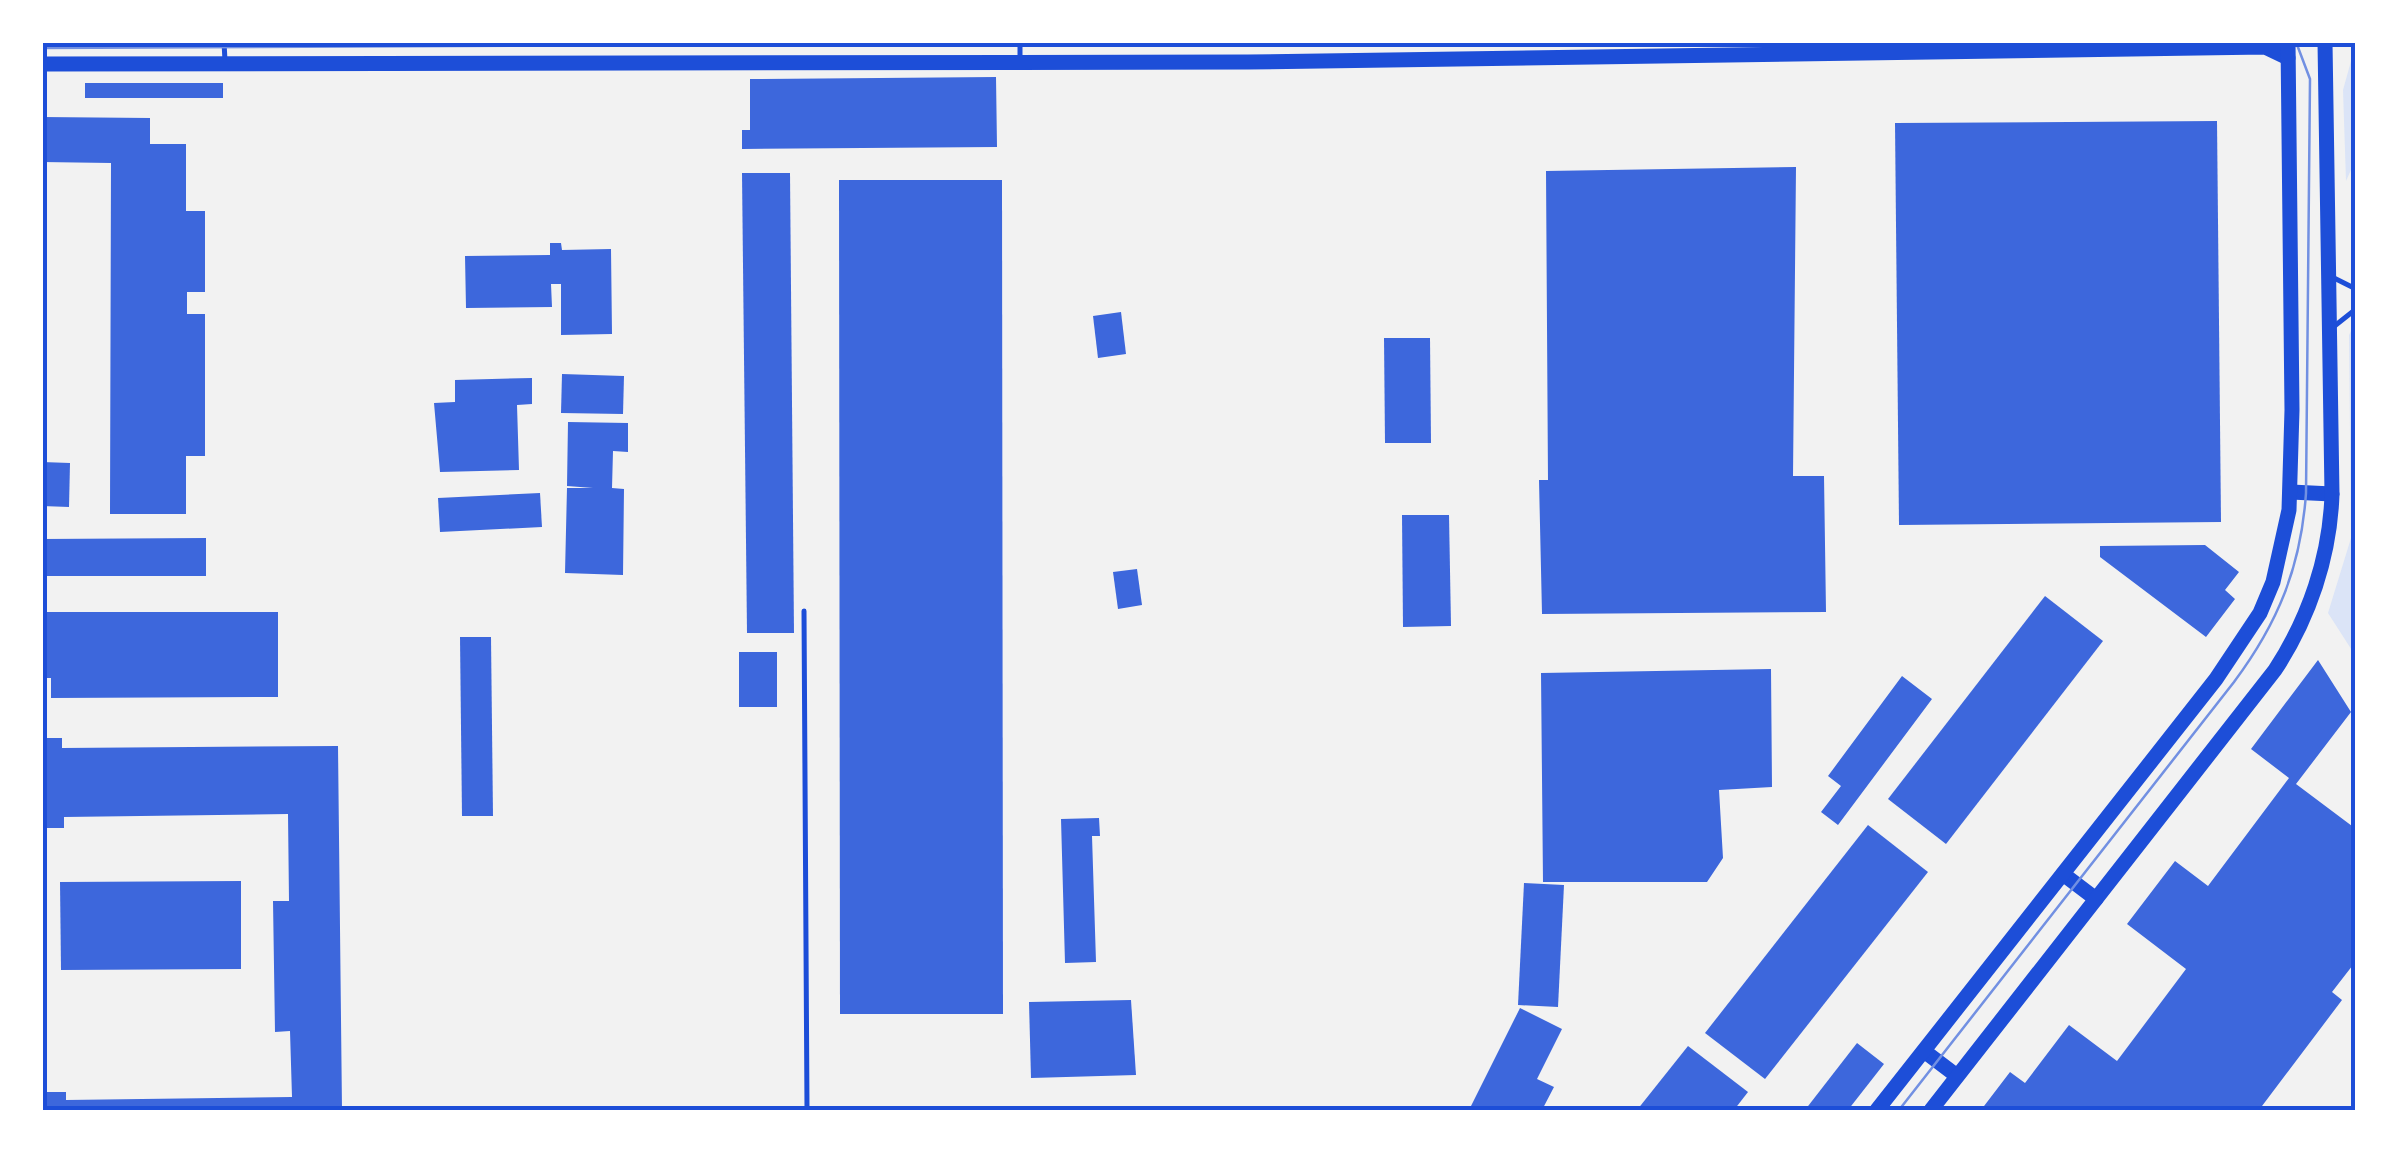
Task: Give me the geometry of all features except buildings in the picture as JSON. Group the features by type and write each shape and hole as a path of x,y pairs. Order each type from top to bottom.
{"main road":[{"path":"1930,1110 2288,650 2302,624 2325,554 2332,494 2325,42"},
{"path":"42,64 817,52 1020,61 1472,60 2286,48 2291,492 2273,582 2242,643 1878,1110"},
{"path":"2291,492 2332,494"},
{"path":"2063,874 2096,899"},
{"path":"1924,1051 1957,1076"}],"lane":[{"path":"224,42 225,64"},
{"path":"1020,42 1020,61"},
{"path":"2330,276 2356,290"},
{"path":"2330,330 2356,309"},
{"path":"804,611 807,1110"}],"shaded area":[{"path":"2356,43 2355,161 2346,181 2343,90"},
{"path":"2355,323 2355,655 2328,613 2351,538 2349,335"}],"tram line":[{"path":"42,48 1338,42"},
{"path":"1899,1110 2234,682 2263,638 2285,593 2299,545 2306,493 2310,79 2296,42"}]}
